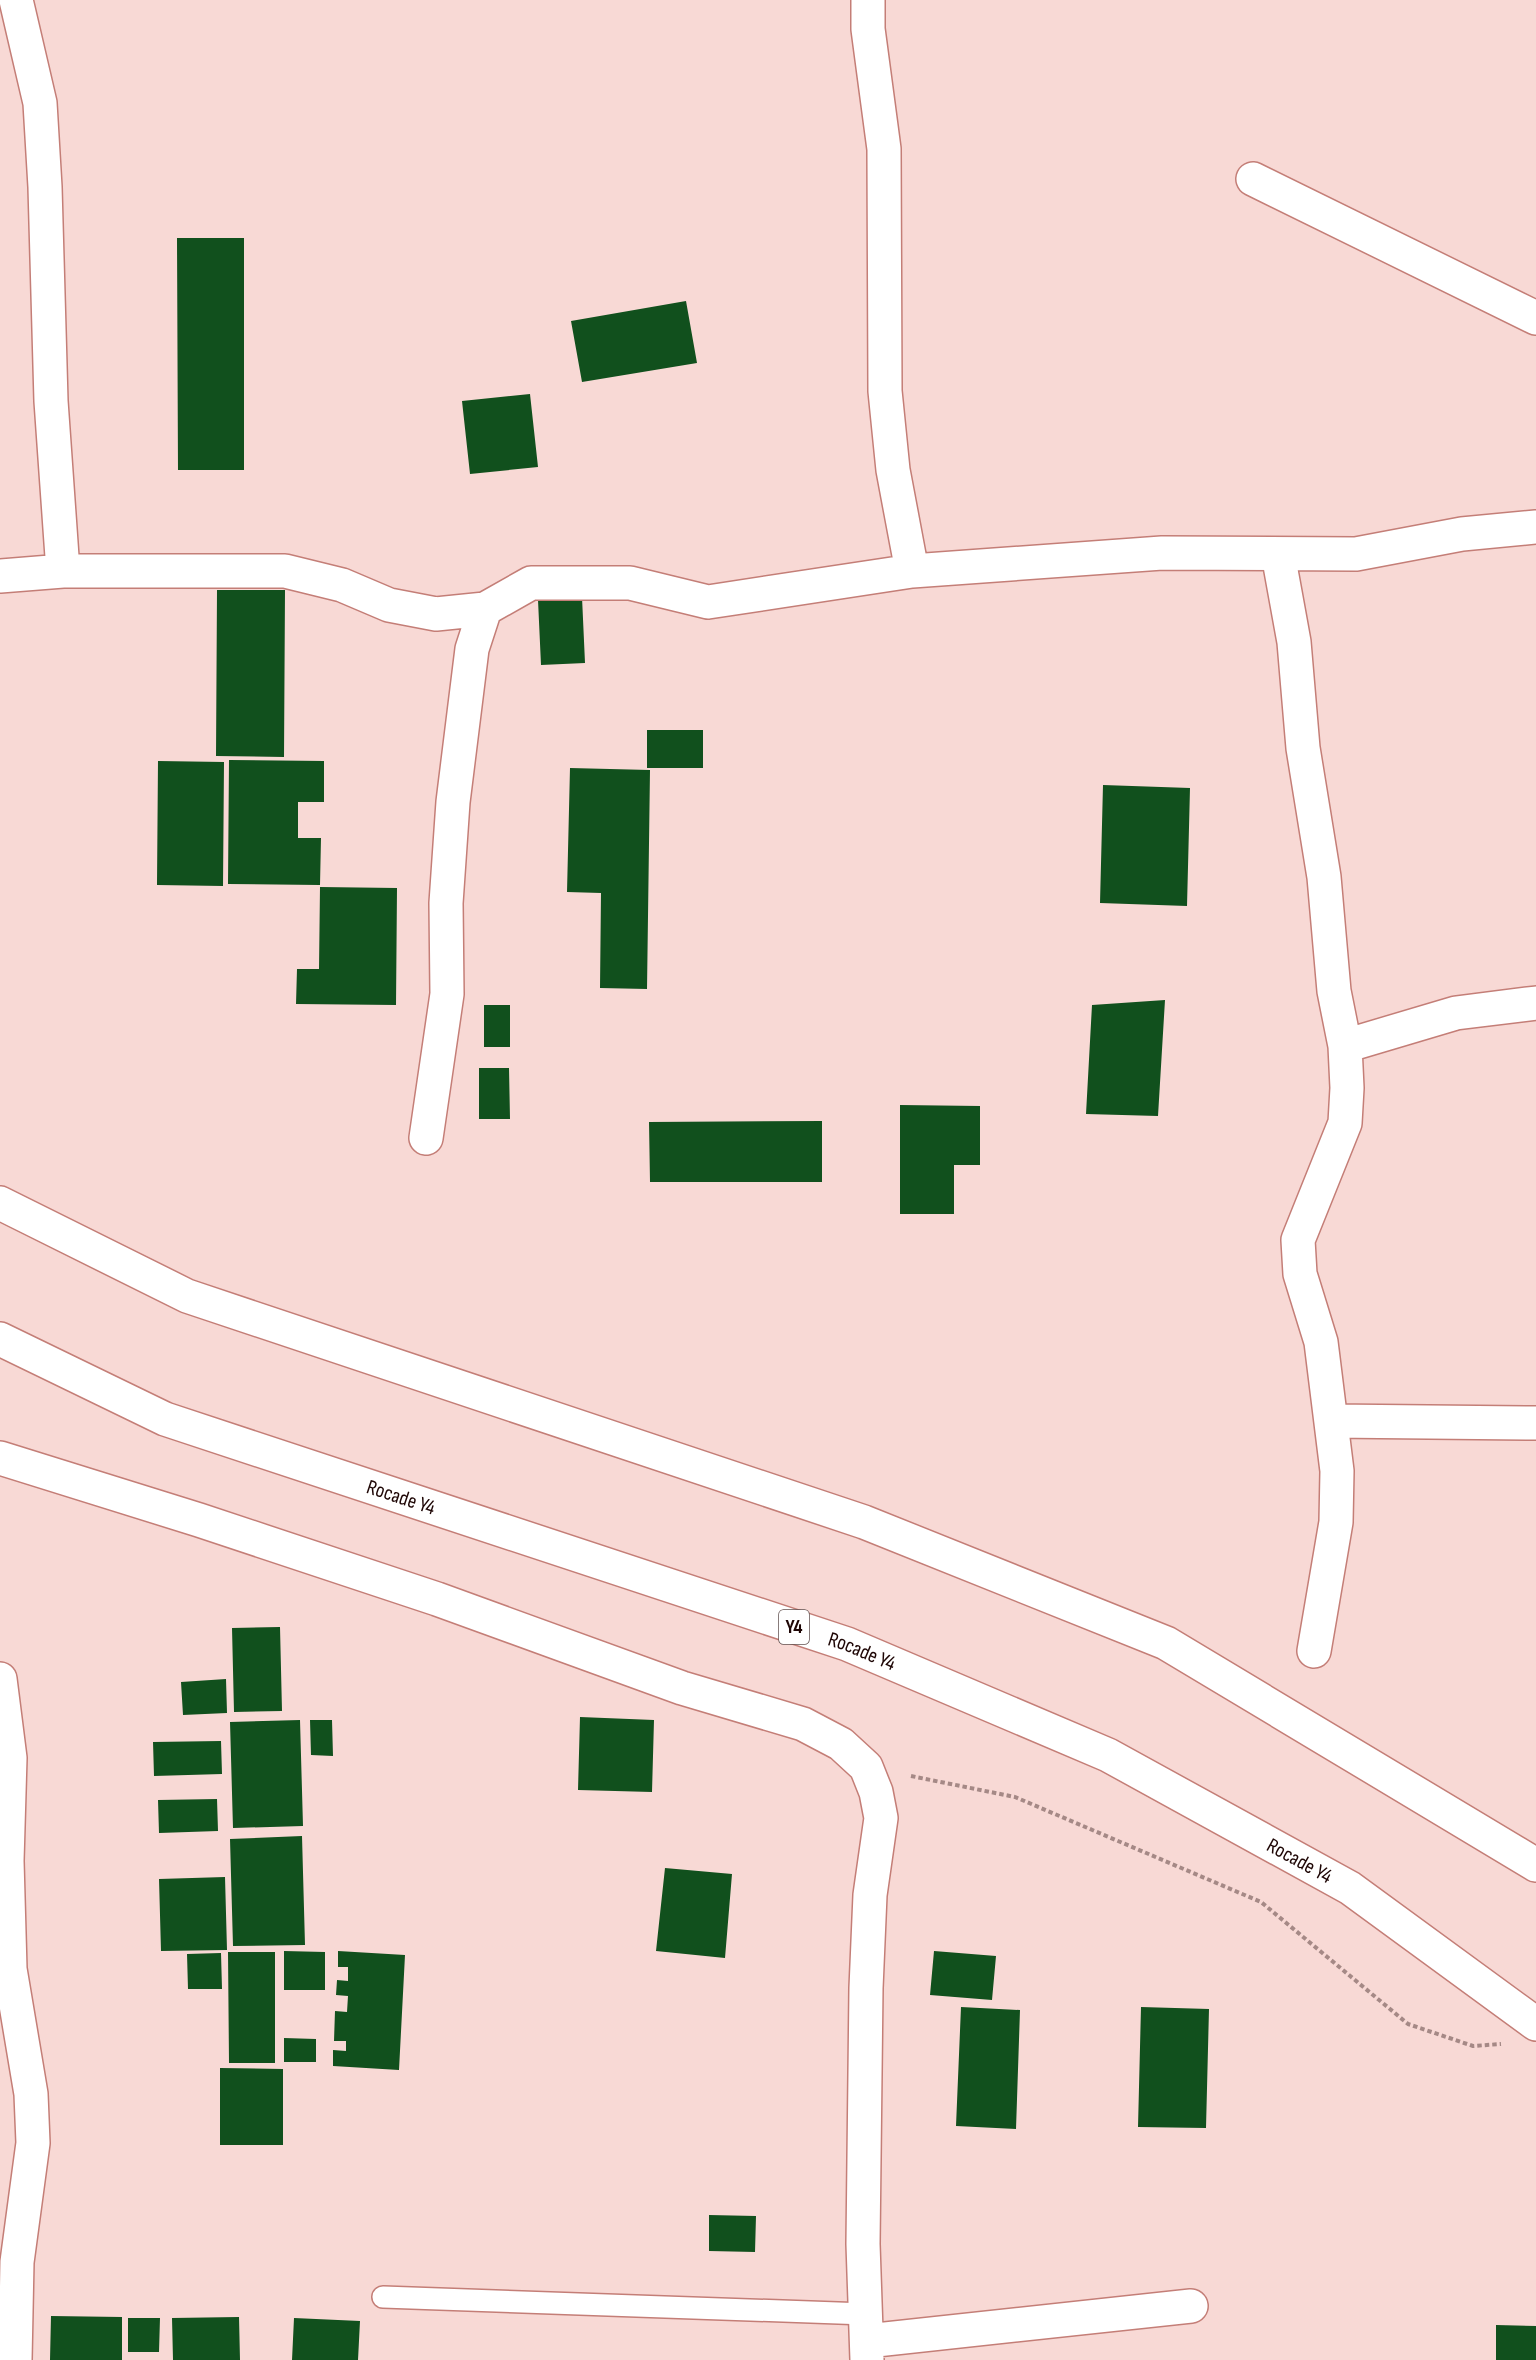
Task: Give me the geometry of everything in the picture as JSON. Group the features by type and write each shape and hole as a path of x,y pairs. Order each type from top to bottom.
{"main road":[{"path":"16,0 40,103 45,187 51,401 63,571"},
{"path":"868,0 868,29 884,149 885,391 892,470 912,571"},
{"path":"1253,179 1536,318"},
{"path":"0,576 63,571 285,572 342,585 389,605 436,614 485,609 531,583 630,583 708,602 912,571 1162,553 1356,554 1462,534 1536,527"},
{"path":"1278,554 1294,642 1303,748 1324,877 1334,991 1345,1046 1347,1088 1345,1123 1298,1240 1300,1274 1321,1342 1337,1471 1336,1522 1314,1651"},
{"path":"426,1138 447,994 446,903 453,802 472,649 485,609"},
{"path":"1345,1046 1456,1012 1536,1003"},
{"path":"0,1203 187,1296 864,1522 1166,1643 1536,1864"},
{"name":"Rocade Y4","path":"0,1339 165,1419 847,1644 1108,1755 1350,1888 1533,2022"},
{"path":"1331,1421 1536,1423"},
{"path":"0,1458 199,1520 426,1595 682,1688 802,1724 841,1744 866,1767 876,1792 881,1818 870,1895 866,1988 863,2211 867,2338 1191,2306"},
{"path":"0,1679 10,1758 7,1861 10,1969 31,2094 33,2143 17,2262 15,2360"}],"lane":[{"path":"383,2297 867,2338"}],"path":[{"path":"866,1767 1015,1797 1261,1902 1408,2024 1473,2046 1510,2043 1533,2022"}],"building":[{"path":"177,238 244,238 244,470 178,470"},
{"path":"686,301 697,363 582,382 571,321"},
{"path":"530,394 538,467 470,474 462,401"},
{"path":"217,590 285,590 284,757 216,756"},
{"path":"582,597 585,663 541,665 538,600"},
{"path":"647,730 703,730 703,768 647,768"},
{"path":"229,760 324,761 324,802 298,802 298,838 321,838 320,885 228,884"},
{"path":"158,761 224,762 223,886 157,885"},
{"path":"570,768 650,770 647,989 600,988 601,893 567,892"},
{"path":"1103,785 1190,788 1187,906 1100,903"},
{"path":"320,887 397,888 396,1005 296,1004 297,969 319,969"},
{"path":"1165,1000 1158,1116 1086,1114 1092,1005"},
{"path":"484,1005 510,1005 510,1047 484,1047"},
{"path":"479,1068 509,1068 510,1119 479,1119"},
{"path":"900,1105 980,1106 980,1165 954,1165 954,1214 900,1214"},
{"path":"822,1121 822,1182 650,1182 649,1122"},
{"path":"280,1627 282,1711 234,1712 232,1628"},
{"path":"226,1679 227,1713 183,1715 181,1682"},
{"path":"580,1717 654,1720 652,1792 578,1790"},
{"path":"300,1720 303,1826 233,1828 230,1722"},
{"path":"310,1720 332,1720 333,1756 311,1755"},
{"path":"221,1741 222,1774 154,1776 153,1742"},
{"path":"217,1799 218,1831 159,1833 158,1800"},
{"path":"302,1836 305,1945 233,1946 230,1839"},
{"path":"665,1868 732,1874 725,1958 656,1951"},
{"path":"225,1877 227,1950 161,1951 159,1879"},
{"path":"284,1951 325,1952 325,1990 284,1990"},
{"path":"338,1951 405,1955 399,2070 333,2066 333,2050 346,2051 346,2041 334,2041 335,2011 347,2012 348,1996 336,1995 337,1980 348,1981 348,1967 338,1967"},
{"path":"934,1951 996,1956 992,2000 930,1995"},
{"path":"228,1952 275,1952 275,2063 229,2063"},
{"path":"221,1953 222,1989 188,1989 187,1954"},
{"path":"961,2007 1020,2010 1016,2129 956,2126"},
{"path":"1141,2007 1209,2009 1206,2128 1138,2127"},
{"path":"284,2038 316,2039 316,2062 284,2062"},
{"path":"220,2068 283,2069 283,2145 220,2145"},
{"path":"709,2215 756,2216 755,2252 709,2251"},
{"path":"51,2316 122,2317 122,2360 50,2360"},
{"path":"239,2317 240,2360 173,2360 172,2318"},
{"path":"128,2318 160,2318 159,2352 128,2352"},
{"path":"294,2318 360,2321 358,2360 292,2360"},
{"path":"1496,2325 1536,2326 1536,2360 1496,2360"}]}
